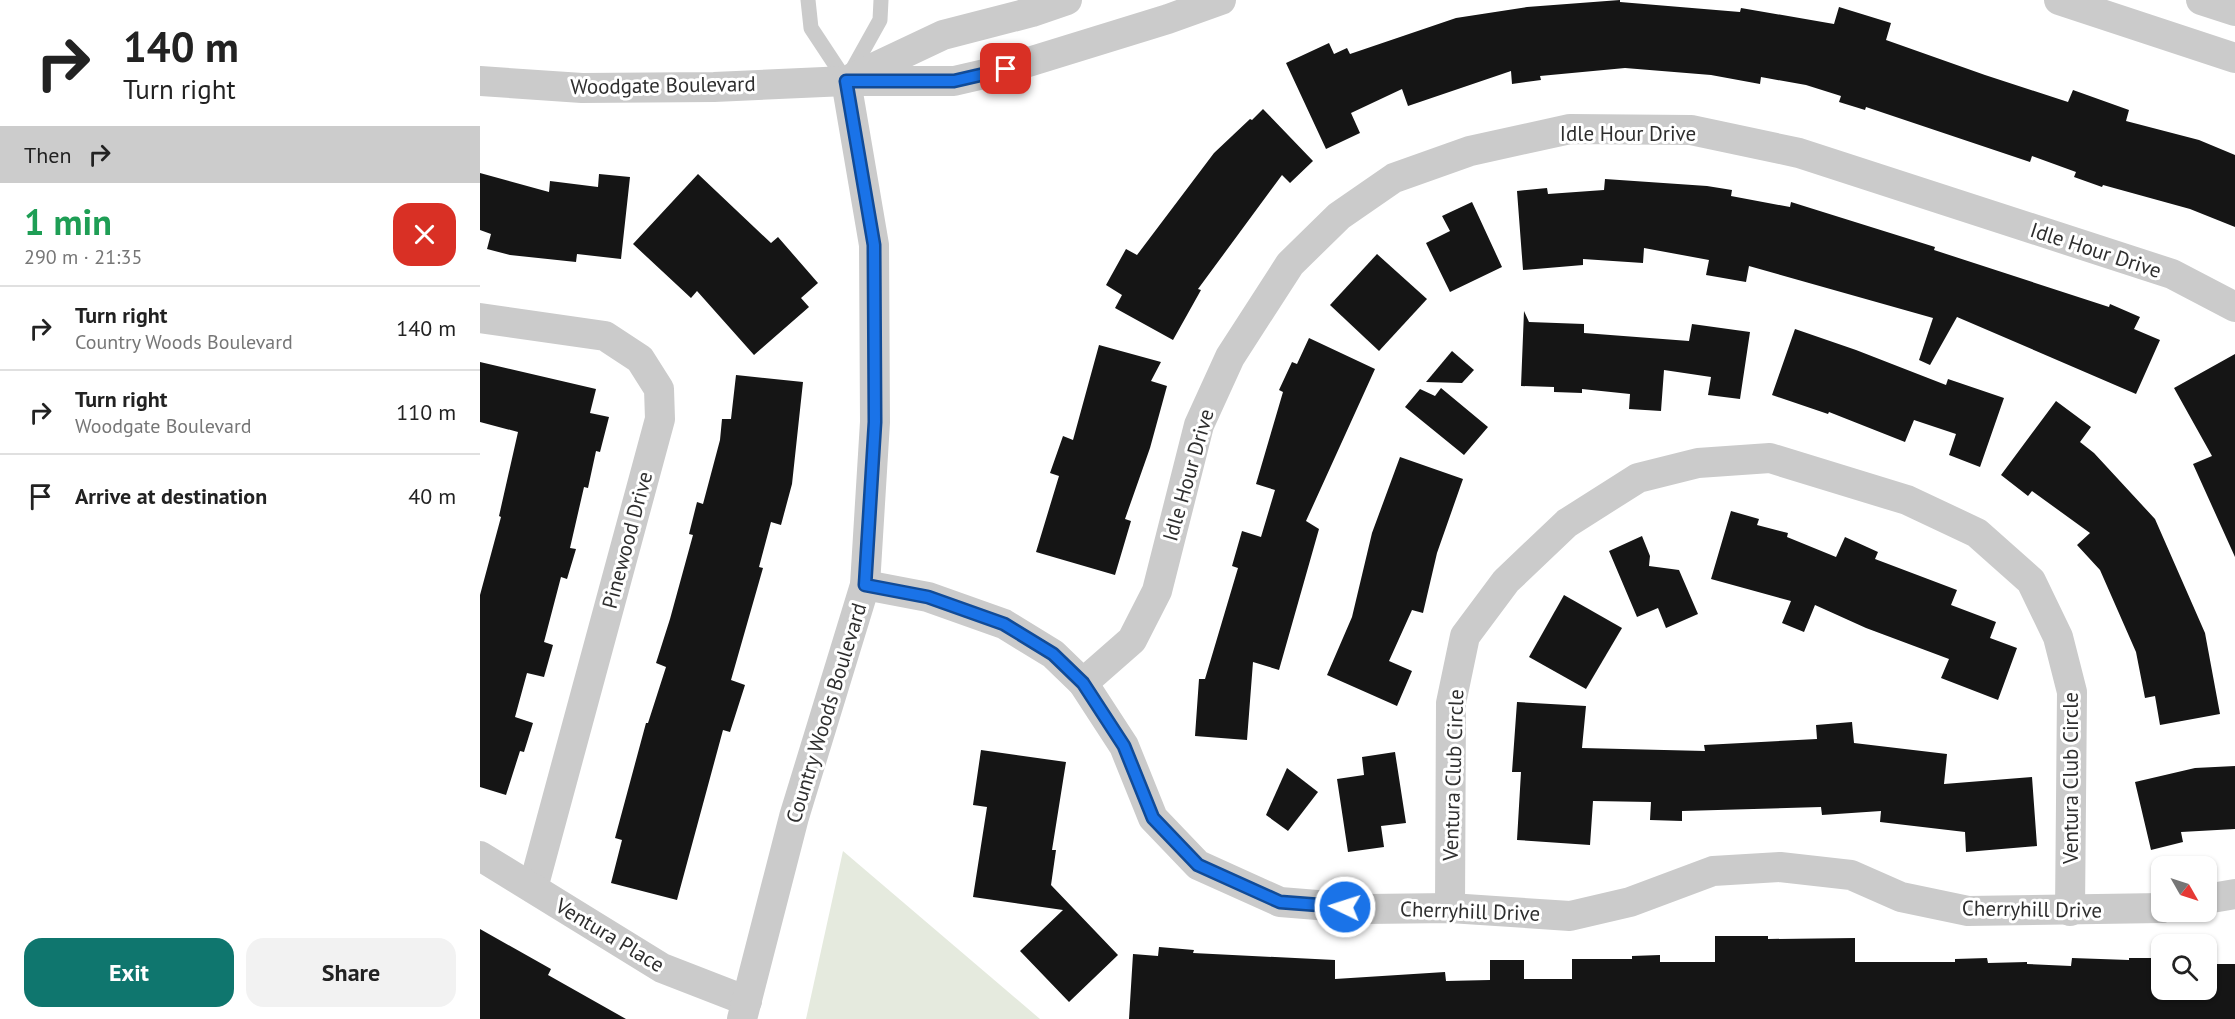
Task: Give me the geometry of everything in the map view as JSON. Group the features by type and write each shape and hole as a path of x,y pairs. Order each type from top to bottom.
{"street":[{"name":"Woodgate Boulevard","path":"846,81 943,35 1032,12 1067,0"},
{"name":"Woodgate Boulevard","path":"480,81 582,88 714,87 846,81 954,81 1006,69 1164,9 1221,0"},
{"path":"2059,0 2235,58"},
{"path":"2201,0 2235,11"},
{"name":"Country Woods Boulevard","path":"745,1010 794,817 865,585 875,422 874,245 846,81"},
{"name":"Idle Hour Drive","path":"1083,683 1132,640 1157,591 1199,425 1230,357 1290,264 1339,216 1394,178 1470,151 1570,129 1691,130 1799,153 2172,274 2235,307"},
{"name":"Pinewood Drive","path":"480,318 605,336 640,359 659,389 660,419 533,888"},
{"name":"Ventura Club Circle","path":"1450,908 1451,703 1466,636 1506,581 1567,523 1638,478 1698,463 1770,458 1907,500 1977,533 2031,581 2058,637 2072,692 2070,910"},
{"name":"Cherryhill Drive","path":"865,585 928,597 1004,624 1053,654 1083,683 1124,746 1153,818 1198,865 1280,902 1367,909 1450,908 1570,916 1630,902 1713,871 1780,867 1851,875 1901,897 1968,911 2151,908"},
{"name":"Ventura Place","path":"480,856 662,968 745,1010"},
{"path":"2217,897 2235,894"}],"lane":[{"path":"808,0 811,28 846,81 880,20 880,0"}],"shaded area":[{"path":"843,851 1040,1019 806,1019"}],"building":[{"path":"1620,0 1620,2 1740,12 1741,8 1834,24 1839,7 1891,23 1886,40 2068,102 2073,90 2129,110 2126,121 2199,140 2235,155 2235,227 2190,209 2103,185 2102,187 2074,177 2076,172 2032,156 2030,162 1866,107 1865,110 1839,102 1841,96 1806,85 1761,77 1760,84 1711,75 1625,68 1540,76 1541,80 1512,84 1511,71 1408,106 1402,89 1351,113 1360,133 1326,149 1286,63 1329,43 1334,54 1347,48 1350,54 1456,18 1527,7"},
{"path":"1263,109 1313,161 1290,183 1282,175 1198,289 1201,290 1173,340 1115,308 1122,295 1106,285 1126,249 1137,255 1214,153"},
{"path":"480,173 549,192 550,181 598,187 599,174 630,177 621,259 577,254 576,262 510,255 487,249 491,234 480,230"},
{"path":"698,174 771,243 778,237 818,283 801,298 809,307 754,355 697,291 691,298 633,244"},
{"path":"1605,179 1707,186 1732,190 1731,196 1790,207 1791,202 1935,247 1934,250 2109,307 2110,304 2140,317 2134,329 2160,340 2136,394 1957,317 1930,365 1919,360 1933,318 1749,266 1746,282 1706,275 1709,260 1644,248 1643,263 1583,259 1583,265 1523,270 1517,191 1547,188 1548,194 1604,190"},
{"path":"1472,202 1502,267 1450,292 1426,243 1450,231 1442,216"},
{"path":"1377,254 1427,299 1379,351 1330,305"},
{"path":"1524,311 1529,322 1584,324 1584,333 1689,341 1692,324 1750,332 1740,399 1708,395 1711,377 1664,370 1661,411 1629,409 1630,394 1582,389 1582,393 1554,392 1554,387 1521,386"},
{"path":"1795,329 1946,385 1948,379 2004,398 1980,467 1949,455 1956,434 1914,420 1905,442 1829,412 1828,414 1772,395"},
{"path":"1309,338 1375,369 1306,521 1319,529 1279,670 1253,662 1247,740 1195,736 1199,679 1205,679 1238,568 1232,566 1242,531 1261,537 1275,490 1256,484 1283,392 1279,390 1292,362 1297,364"},
{"path":"1099,345 1161,362 1151,381 1167,386 1150,448 1125,519 1131,521 1115,575 1036,552 1059,476 1050,473 1063,436 1073,440"},
{"path":"1452,351 1474,370 1462,383 1426,382"},
{"path":"2235,354 2235,557 2193,464 2212,456 2174,388"},
{"path":"480,362 596,389 590,413 609,417 600,452 596,451 588,488 584,487 570,548 576,549 567,579 561,577 544,642 553,645 544,677 527,673 515,717 533,723 524,752 520,751 506,795 480,787 480,595 501,517 499,516 518,432 480,422"},
{"path":"736,375 803,382 792,484 781,525 771,522 759,567 763,568 731,680 745,685 730,732 723,730 677,900 611,883 622,840 615,838 646,723 648,723 666,667 656,663 693,535 689,534 697,502 703,504 720,440 722,419 731,419"},
{"path":"1441,388 1488,427 1464,455 1405,407 1420,389 1435,396"},
{"path":"2056,401 2091,427 2080,442 2094,453 2155,519 2205,633 2220,714 2160,725 2155,696 2145,698 2136,652 2100,570 2077,545 2090,533 2032,491 2028,496 2001,475"},
{"path":"1400,457 1463,479 1437,553 1423,613 1412,610 1389,661 1412,671 1397,706 1327,675 1352,617 1372,533"},
{"path":"1731,511 1759,519 1757,525 1788,533 1787,537 1836,557 1845,537 1878,552 1875,559 1957,590 1951,605 1996,622 1990,638 2017,648 1998,700 1941,678 1949,659 1866,628 1815,605 1804,632 1782,623 1791,601 1711,579"},
{"path":"1642,536 1650,556 1649,566 1679,570 1698,614 1666,628 1658,608 1637,617 1609,551"},
{"path":"1564,595 1622,628 1586,689 1529,657"},
{"path":"1517,702 1586,706 1582,748 1705,751 1704,745 1817,739 1816,725 1852,722 1854,743 1947,754 1944,784 2032,777 2037,846 1966,852 1965,832 1880,822 1881,811 1822,815 1821,807 1682,811 1682,821 1650,820 1651,802 1593,801 1590,845 1517,840 1521,772 1512,772"},
{"path":"981,750 1066,762 1052,850 1056,850 1051,885 1118,955 1069,1002 1020,951 1063,910 973,897 987,807 973,805"},
{"path":"1395,752 1406,823 1381,826 1384,847 1348,852 1337,779 1364,775 1362,757"},
{"path":"2235,766 2235,829 2181,832 2183,842 2151,850 2135,782 2195,768"},
{"path":"1287,768 1318,792 1288,831 1266,815"},
{"path":"480,929 551,969 548,975 626,1019 480,1019"},
{"path":"1715,936 1768,936 1768,939 1855,938 1855,962 1955,962 1955,959 1987,958 1988,963 2027,962 2027,964 2071,966 2072,958 2129,960 2129,958 2151,958 2151,1000 2217,1000 2217,964 2235,964 2235,1019 1129,1019 1133,954 1158,956 1159,947 1194,950 1193,953 1335,960 1335,979 1445,972 1446,981 1490,980 1490,960 1524,960 1524,979 1572,979 1572,959 1632,959 1632,956 1660,955 1660,962 1715,962"}],"route":[{"path":"1006,69 954,81 846,81 874,245 875,422 865,585 928,597 1004,624 1053,654 1083,683 1124,746 1153,818 1198,865 1280,902 1345,907"}]}
